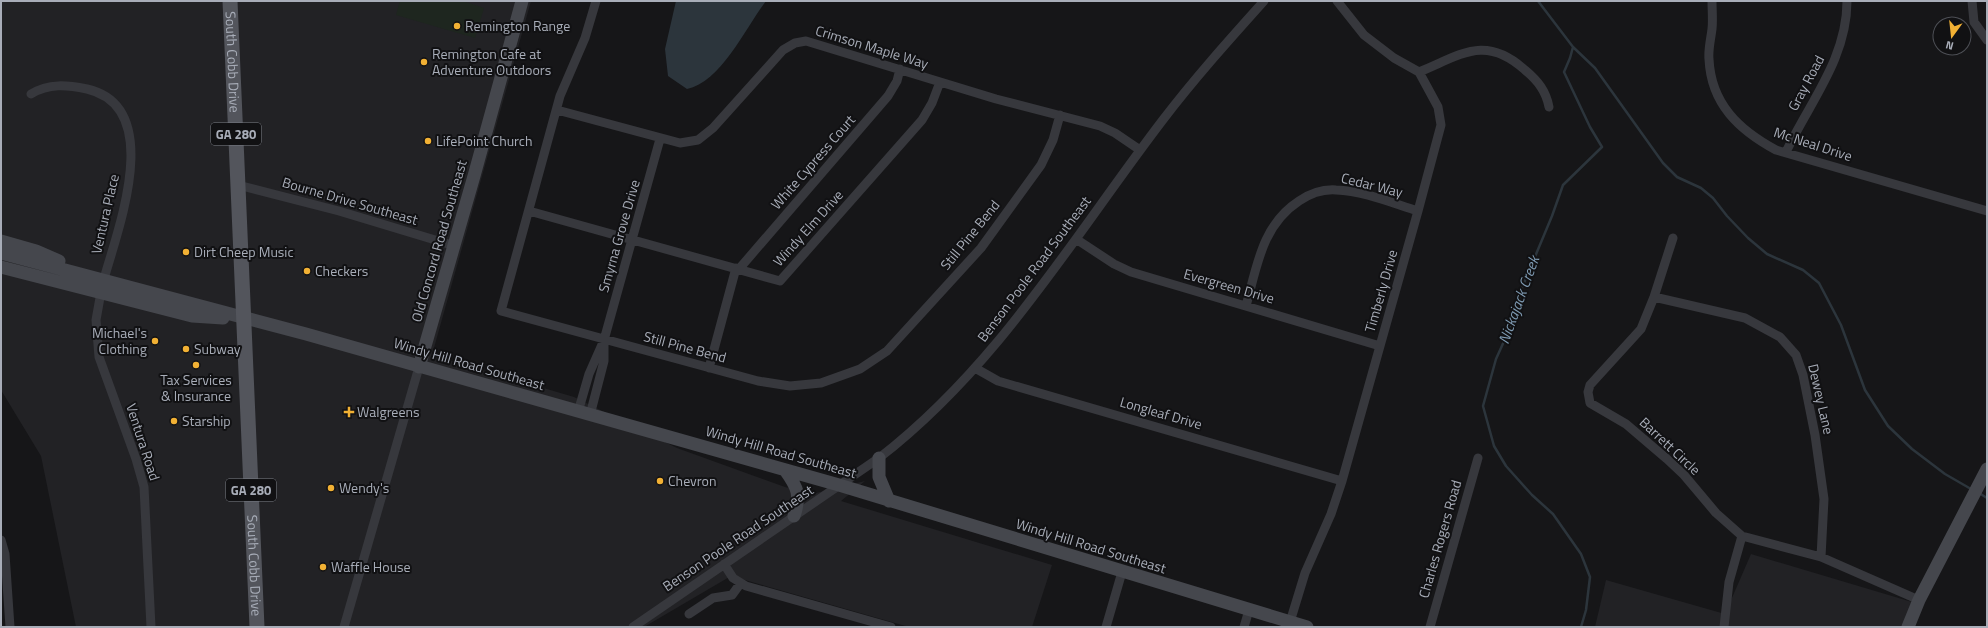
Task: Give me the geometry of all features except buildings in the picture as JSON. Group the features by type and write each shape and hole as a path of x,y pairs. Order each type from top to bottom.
{"main road":[{"name":"South Cobb Drive","path":"230,1 257,627"},
{"name":"Old Concord Road Southeast","path":"419,367 455,246 522,1"},
{"name":"Windy Hill Road Southeast","path":"1,241 36,251 91,276"},
{"name":"Windy Hill Road Southeast","path":"1,253 104,279 839,485 1307,627"},
{"name":"Windy Hill Road Southeast","path":"1,267 192,316 243,318"},
{"name":"Windy Hill Road Southeast","path":"1,276 51,280"},
{"path":"879,458 878,477 889,501"},
{"path":"1908,627 1919,600 1987,469"},
{"path":"786,470 798,492 799,501 794,516"}],"street":[{"name":"Still Pine Bend","path":"596,1 585,38 556,110 500,311 774,385 806,385 821,383 847,375 880,356 903,334 981,248 1041,165 1053,140 1060,115"},
{"name":"Benson Poole Road Southeast","path":"633,627 879,458 925,418 976,368 1015,323 1163,120 1264,1"},
{"name":"Timberly Drive","path":"1290,622 1305,573 1331,514 1342,481 1441,125 1438,107 1418,72 1394,58 1364,35 1336,1"},
{"name":"Mc Neal Drive","path":"1712,1 1712,27 1708,58 1715,91 1725,108 1740,126 1758,140 1776,150 1987,211"},
{"name":"Gray Road","path":"1786,152 1798,126 1826,80 1834,61 1847,14 1847,1"},
{"path":"1972,1 1974,22 1987,40"},
{"name":"Crimson Maple Way","path":"556,110 660,139 686,143 703,137 713,128 778,54 795,43 806,41 996,99 1060,115 1107,129 1140,150"},
{"path":"1418,72 1471,51 1492,50 1509,57 1536,79 1543,88 1549,108"},
{"name":"White Cypress Court","path":"737,268 888,96 897,82 900,70"},
{"name":"Windy Elm Drive","path":"529,211 780,281 922,120 932,103 940,82"},
{"name":"Ventura Place","path":"31,94 41,88 51,86 75,87 90,90 105,97 116,106 127,125 130,150 127,196 104,279"},
{"name":"Smyrna Grove Drive","path":"584,413 604,361 604,340 660,139"},
{"name":"Bourne Drive Southeast","path":"238,185 339,211 455,246"},
{"name":"Cedar Way","path":"1246,306 1266,237 1279,217 1310,194 1322,190 1347,191 1418,211"},
{"name":"Evergreen Drive","path":"1076,238 1114,264 1131,272 1380,346"},
{"name":"Barrett Circle","path":"1673,238 1654,297 1641,329 1594,380 1588,392 1588,398 1594,406 1626,424 1667,459 1684,475 1716,513 1742,536 1821,557 1919,600"},
{"path":"709,368 737,268"},
{"name":"Ventura Road","path":"102,292 96,320 99,357 136,460 144,487 151,627"},
{"name":"Dewey Lane","path":"1654,297 1745,318 1780,337 1796,355 1802,375 1815,435 1824,499 1821,557"},
{"name":"Old Concord Road Southeast","path":"344,627 419,367"},
{"name":"Longleaf Drive","path":"976,368 988,376 1004,383 1342,481"},
{"name":"Charles Rogers Road","path":"1430,627 1478,458"},
{"path":"1724,627 1729,582 1742,536"},
{"path":"1,540 5,554 10,627"},
{"path":"724,564 733,578 740,584 891,627"},
{"path":"1106,627 1122,572"},
{"path":"689,614 713,598 732,595 740,584"},
{"path":"1244,627 1249,610"}],"shaded area":[{"path":"1,1 531,1 432,355 574,397 677,448 785,487 812,494 865,481 841,501 1052,565 1032,627 909,627 731,576 644,627 76,627 41,456 1,390"},
{"name":"Remington Range","path":"400,1 463,1 484,8 475,38 396,15"},
{"path":"676,1 766,1 722,65 711,76 699,84 687,89 668,76 665,49"},
{"path":"1751,554 1912,602 1902,627 1595,627 1606,580 1725,614"}],"waterway":[{"path":"1538,1 1573,47 1595,68 1663,163 1677,177 1701,188 1713,198 1727,216 1748,238 1767,254 1803,270 1819,283 1841,325 1865,390 1888,426 1912,449 1945,474 1971,489"},
{"name":"Nickajack Creek","path":"1573,47 1564,72 1590,127 1602,147 1563,185 1552,216 1519,295 1520,306 1496,359 1483,406 1494,446 1506,466 1532,495 1553,514 1581,554 1590,577 1586,610 1581,627"},
{"path":"1979,493 1987,498"}],"place":[{"name":"Remington Range","path":"457,26"},
{"name":"Remington Cafe at Adventure Outdoors","path":"424,62"},
{"name":"LifePoint Church","path":"428,141"},
{"name":"Dirt Cheep Music","path":"186,252"},
{"name":"Checkers","path":"307,271"},
{"name":"Michael's Clothing","path":"155,341"},
{"name":"Subway","path":"186,349"},
{"name":"Tax Services & Insurance","path":"196,365"},
{"name":"Walgreens","path":"349,412"},
{"name":"Starship","path":"174,421"},
{"name":"Chevron","path":"660,481"},
{"name":"Wendy's","path":"331,488"},
{"name":"Waffle House","path":"323,567"}]}
